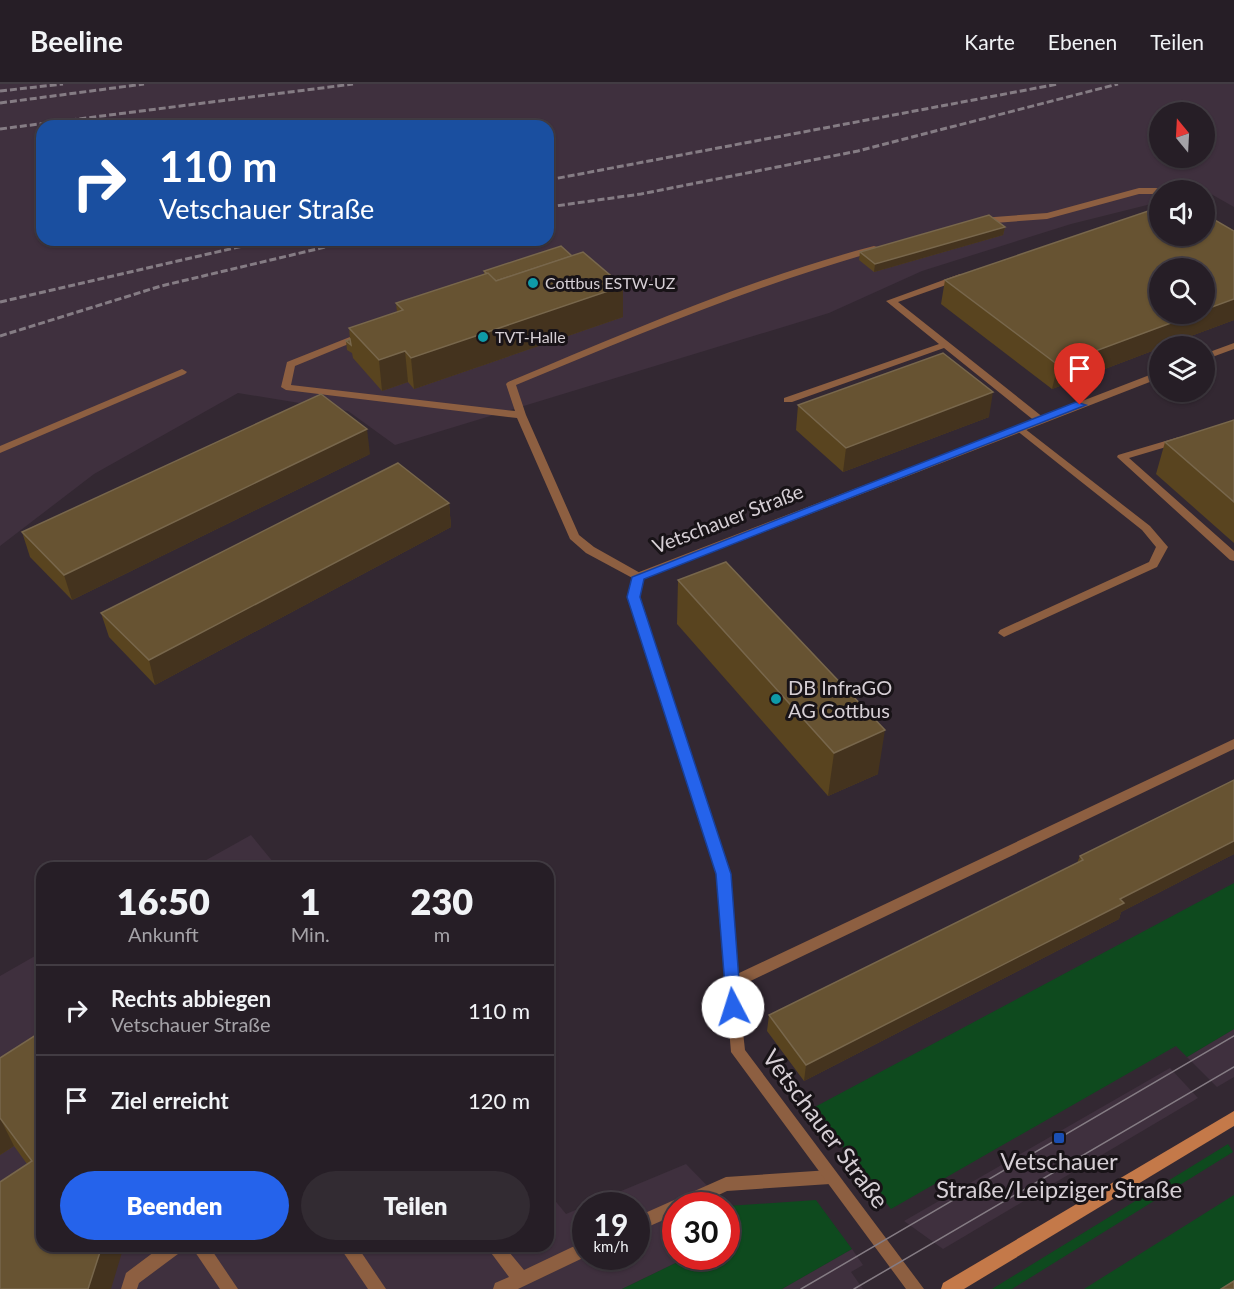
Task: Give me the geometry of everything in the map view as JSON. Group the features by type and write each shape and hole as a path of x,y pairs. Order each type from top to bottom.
{"street":[{"path":"972,224 1047,216 1139,191 1149,191"},
{"path":"1215,224 1234,235"},
{"path":"638,577 590,550 574,537 521,415 511,384 714,300 817,263 883,246"},
{"path":"969,274 891,301 1040,420"},
{"path":"374,330 290,364 286,387 521,415"},
{"path":"788,400 947,344"},
{"path":"1215,353 1234,346"},
{"path":"0,450 182,372"},
{"name":"Vetschauer Straße","path":"916,1289 738,1052 723,874 634,597 638,577 1149,378"},
{"path":"1004,633 1153,564 1162,547 1146,528 1020,428"},
{"path":"1189,437 1122,457 1234,557"},
{"path":"731,984 1234,744"},
{"path":"949,1289 1234,1118"},
{"path":"709,1192 726,1184 830,1176"},
{"path":"129,1289 132,1278 168,1252"},
{"path":"203,1252 230,1289"},
{"path":"351,1252 378,1289"},
{"path":"499,1252 521,1279"},
{"path":"501,1289 572,1255"}],"shaded area":[{"path":"0,84 1234,84 1234,207 1215,196 1215,180 1149,180 1149,204 1071,224 922,271 829,313 395,445 348,411 238,393 94,474 0,546"},
{"path":"251,835 273,862 203,862"},
{"path":"36,955 36,1252 554,1252 554,1199 566,1214 572,1211 572,1270 650,1270 650,1192 619,1192 686,1164 713,1192 662,1192 662,1270 622,1289 0,1289 0,976"},
{"path":"1234,1029 1234,1077 1217,1087 1187,1057"},
{"path":"1170,1068 1198,1098 943,1249 904,1221"},
{"path":"852,1249 863,1265 851,1272 863,1289 782,1289"}],"green space":[{"path":"1234,883 1234,1029 1187,1057 1176,1046 891,1209 813,1108"},
{"path":"1228,1144 1233,1152 1012,1289 992,1289"},
{"path":"1234,1195 1234,1289 1084,1289"},
{"path":"816,1200 852,1249 782,1289 622,1289 662,1270 740,1270 740,1231 742,1230 740,1205"}],"building":[{"path":"1149,211 1149,246 1215,246 1215,220 1234,231 1234,299 1215,306 1215,258 1149,258 1149,324 1168,324 1058,365 945,280"},
{"path":"989,215 1005,227 875,264 860,252"},
{"path":"561,246 572,256 496,281 484,271"},
{"path":"583,252 623,286 411,358 405,351 379,360 349,328 403,310 396,303 488,273 496,281"},
{"path":"943,353 993,392 846,448 798,405"},
{"path":"321,394 367,429 64,575 22,532"},
{"path":"1234,420 1234,502 1165,442"},
{"path":"398,463 449,503 149,660 101,613"},
{"path":"726,562 885,730 834,753 678,580"},
{"path":"1234,780 1234,841 1120,899 1124,903 806,1065 769,1015 1083,860 1080,856"},
{"path":"36,1035 36,1252 100,1252 88,1289 0,1289 0,1182 32,1161 0,1118 0,1058"},
{"path":"1234,1281 1234,1289 1221,1289"}],"tram line":[{"path":"801,1289 1234,1036"},
{"path":"854,1289 1234,1067"}],"railway":[{"path":"0,91 63,84"},
{"path":"0,103 144,84"},
{"path":"71,120 353,84"},
{"path":"554,179 1058,84"},
{"path":"554,206 641,194 858,151 1118,84"},
{"path":"0,129 36,124"},
{"path":"0,302 243,246"},
{"path":"0,336 161,286 330,246"}],"place":[{"name":"Cottbus ESTW-UZ","path":"533,283"},
{"name":"TVT-Halle","path":"483,337"},
{"name":"DB InfraGO AG Cottbus","path":"776,699"},
{"name":"Vetschauer Straße/Leipziger Straße","path":"1059,1138"}],"route":[{"path":"733,1007 723,874 634,597 638,577 1080,405"}]}
